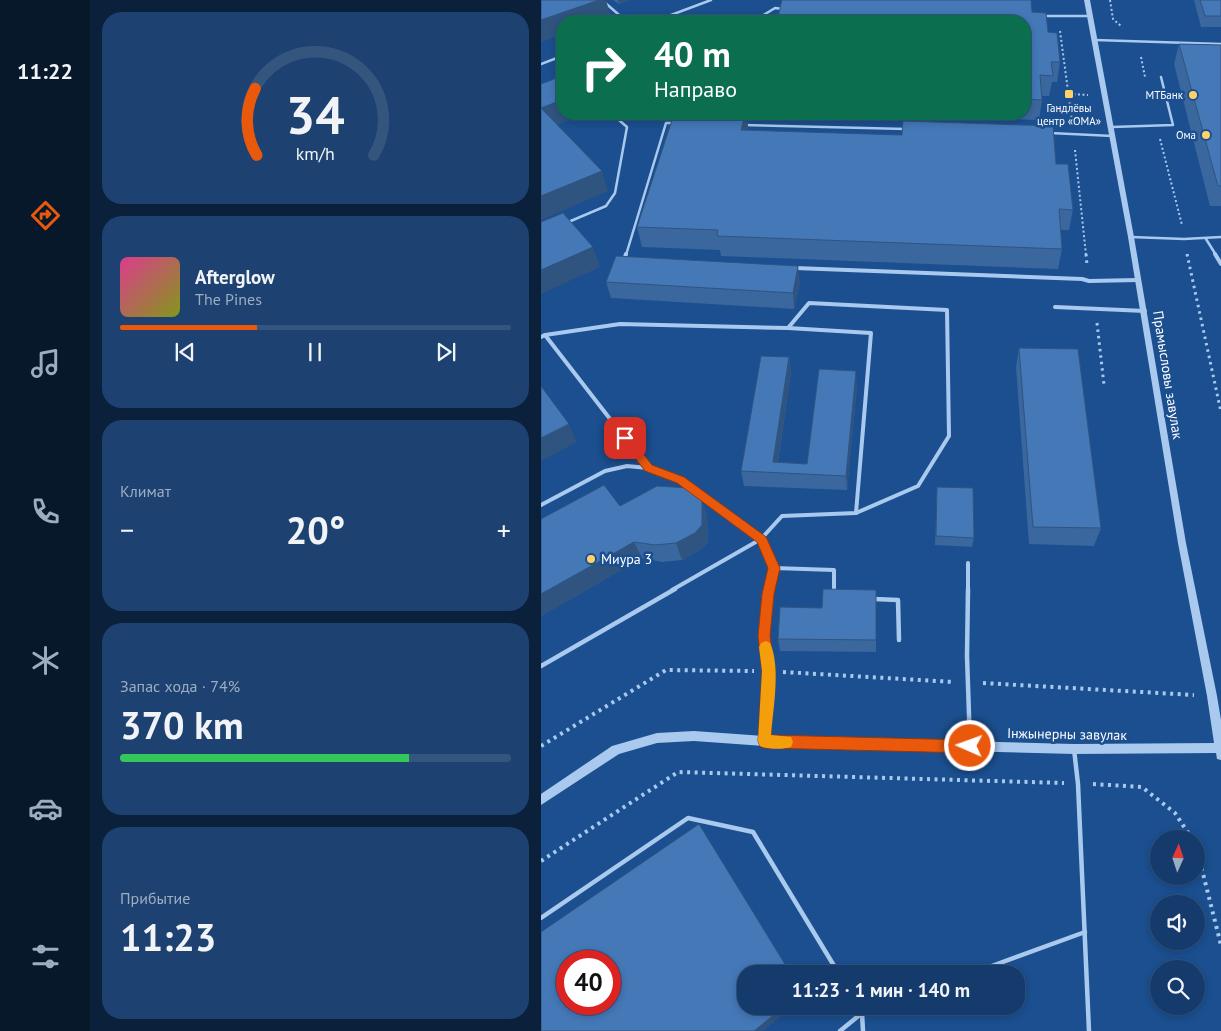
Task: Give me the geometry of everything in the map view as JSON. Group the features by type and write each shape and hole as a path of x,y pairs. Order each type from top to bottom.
{"street":[{"name":"Прамысловы завулак","path":"1087,0 1145,311 1182,543 1212,696 1220,750"},
{"name":"Інжынерны завулак","path":"541,800 616,750 657,738 694,736 764,741 1074,749 1220,750"}],"lane":[{"path":"602,0 620,15"},
{"path":"671,15 711,0"},
{"path":"764,15 775,8 785,9"},
{"path":"1042,16 1090,16"},
{"path":"1095,40 1221,44"},
{"path":"541,64 556,58"},
{"path":"1047,133 1112,132 1157,126 1173,126 1161,77"},
{"path":"565,224 606,206 615,193 627,127 619,120"},
{"path":"633,262 623,262 666,123 676,123"},
{"path":"743,125 909,129"},
{"path":"1131,236 1184,239 1221,237"},
{"path":"1206,239 1221,264"},
{"path":"793,268 1089,280 1139,280"},
{"path":"541,666 761,539 782,516 856,513 919,486 949,436 947,310 809,303 788,328"},
{"path":"1055,308 1145,311"},
{"path":"649,468 543,336 620,324 788,328 871,333 856,513"},
{"path":"541,505 605,472 627,466 649,468 681,480 761,539 774,568 768,594 764,636 769,671 764,741"},
{"path":"968,563 967,656 970,746"},
{"path":"774,568 835,570 834,598"},
{"path":"871,599 899,600 899,640"},
{"path":"1074,749 1079,784 1089,1031"},
{"path":"541,918 689,818 753,832 834,965"},
{"path":"995,965 1085,932"},
{"path":"840,1031 860,1015"},
{"path":"862,1015 863,1031"}],"path":[{"path":"1110,0 1113,19 1138,41 1146,80"},
{"path":"1059,16 1074,134 1089,280"},
{"path":"1157,126 1181,223 1221,412"},
{"path":"1095,310 1104,384"},
{"path":"541,746 666,670 769,671 1212,696"},
{"path":"541,861 678,772 1142,787 1175,814 1186,830"},
{"path":"1205,882 1221,945"}],"building":[{"path":"541,0 599,0 541,20"},
{"path":"782,0 1031,0 1032,12 1046,13 1048,32 1057,33 1060,62 1051,62 1053,76 1040,75 1042,100 1031,99 1031,15 778,15"},
{"path":"1200,0 1221,0 1221,16 1205,16"},
{"path":"1179,44 1221,45 1221,186 1218,186"},
{"path":"556,78 556,102 541,108 541,84"},
{"path":"541,108 602,171 541,196"},
{"path":"672,120 744,120 741,130 902,135 903,121 1053,126 1056,164 1068,164 1073,210 1059,209 1062,249 717,236 718,230 637,227"},
{"path":"563,213 593,247 541,270 541,222"},
{"path":"616,256 798,266 793,293 606,282"},
{"path":"1019,348 1078,349 1101,528 1033,527"},
{"path":"761,356 789,357 773,462 807,464 819,369 856,371 846,476 741,471"},
{"path":"541,386 569,424 541,438"},
{"name":"Миура 3","path":"604,485 620,506 657,486 688,488 702,500 702,525 695,533 676,543 655,545 634,542 541,594 541,519"},
{"path":"937,487 973,488 974,538 936,536"},
{"path":"823,589 876,590 876,640 778,639 780,607 822,608"},
{"path":"699,824 785,965 737,965 737,1015 774,1015 754,1031 541,1031 541,932"}],"slow traffic":[{"path":"766,647 769,671 764,741 786,742"}],"place":[{"name":"Гандлёвы центр «ОМА»","path":"1069,94"},
{"name":"МТБанк","path":"1193,95"},
{"name":"Ома","path":"1206,135"},
{"name":"Миура 3","path":"591,559"}],"route":[{"path":"625,438 649,468 681,480 761,539 774,568 768,594 764,636 769,671 764,741 970,746"}]}
